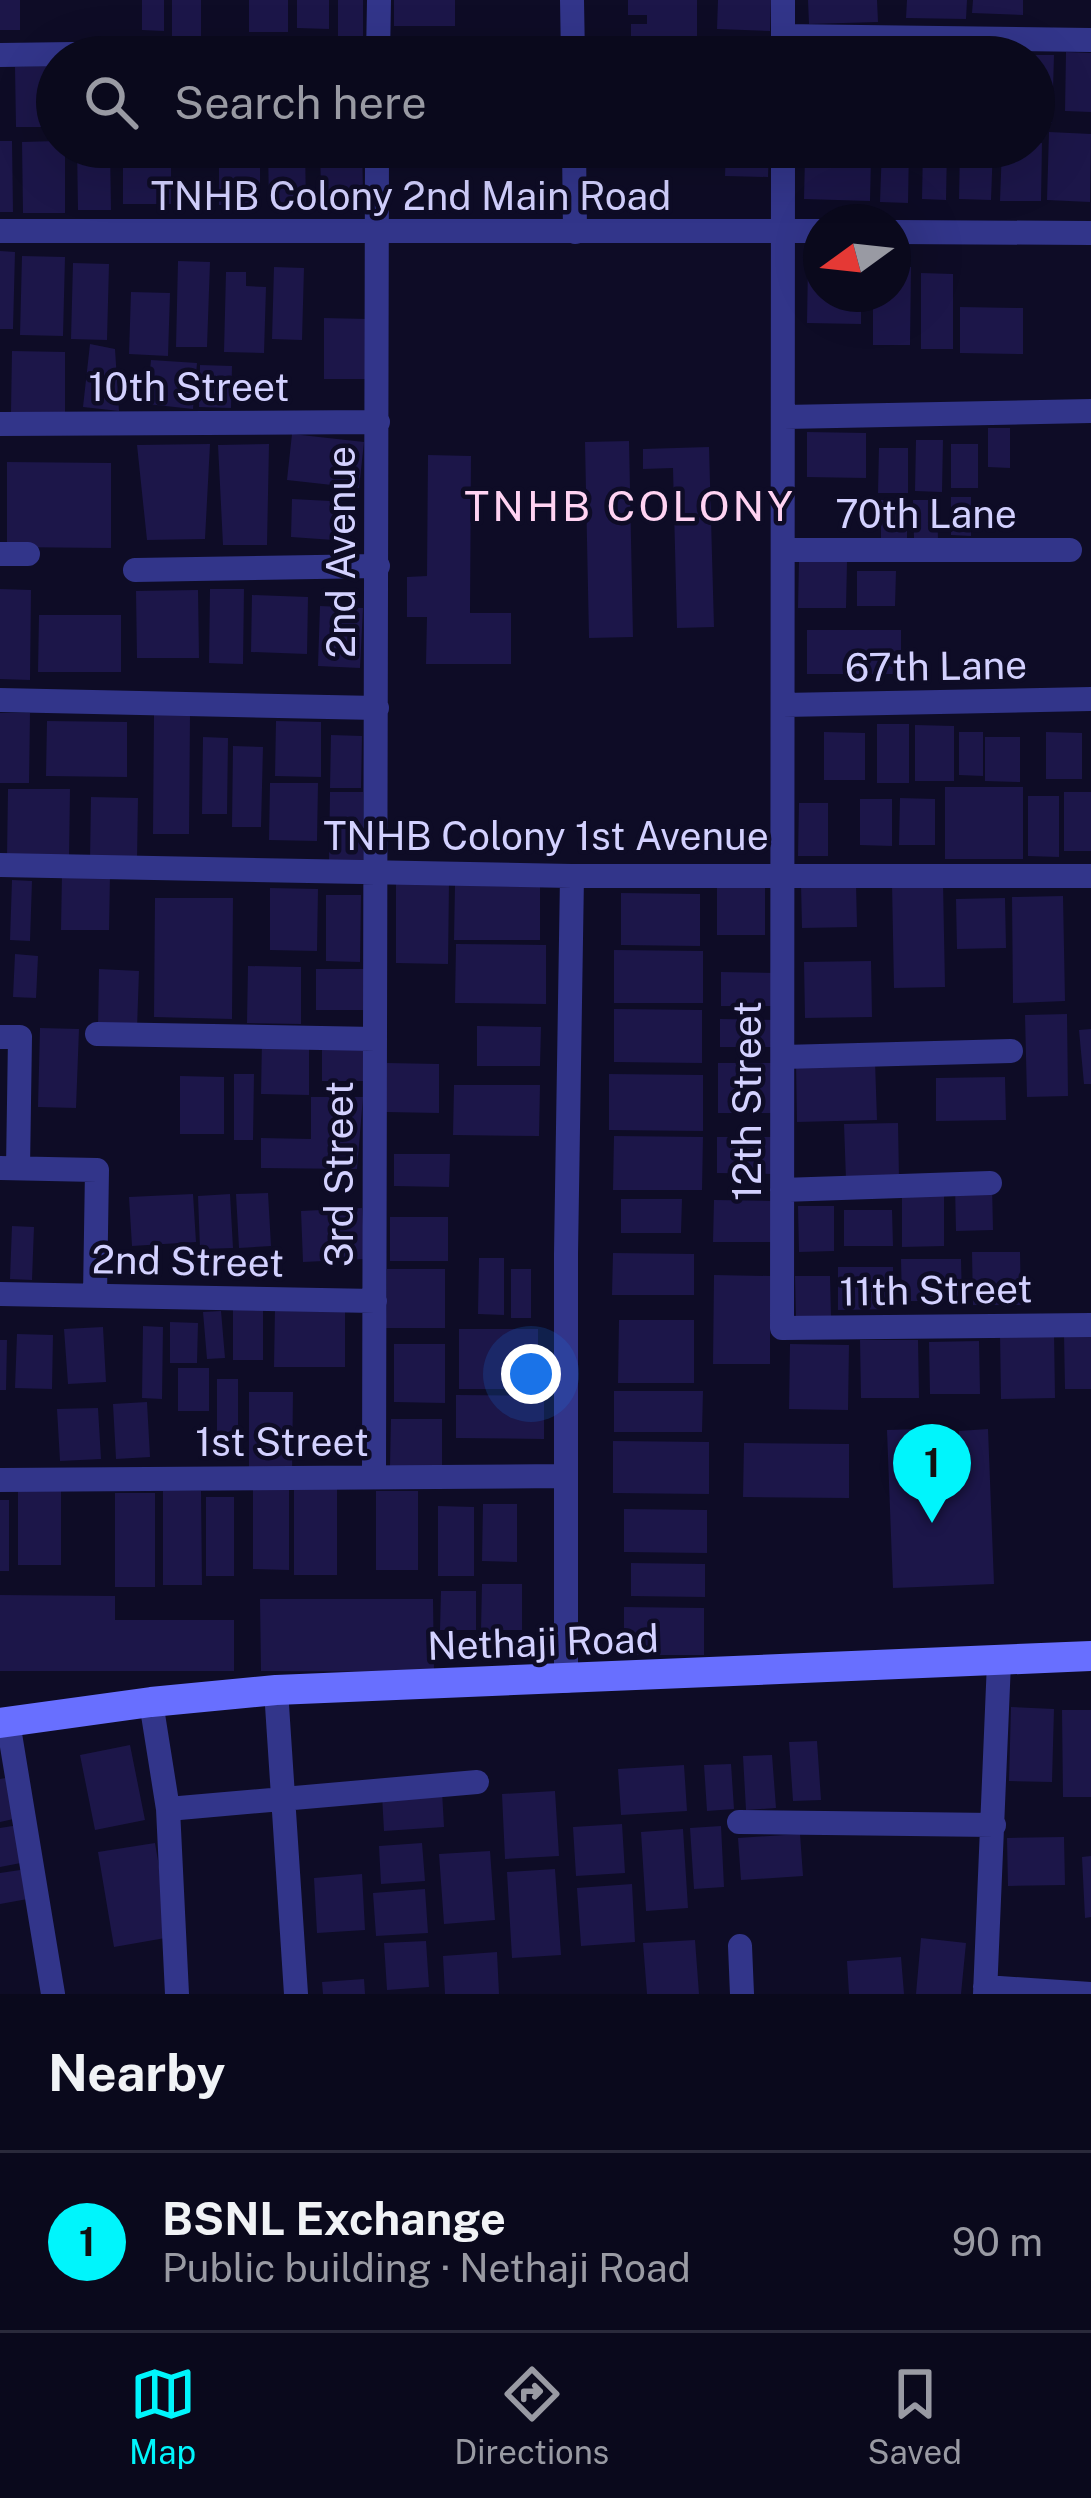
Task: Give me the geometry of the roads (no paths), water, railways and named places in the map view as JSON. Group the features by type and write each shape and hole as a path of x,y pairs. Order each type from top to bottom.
{"street":[{"path":"378,36 379,0"},
{"path":"572,0 573,36"},
{"path":"783,0 783,36"},
{"path":"1055,41 1091,40"},
{"path":"0,55 36,55"},
{"name":"2nd Avenue","path":"377,168 378,871"},
{"path":"574,168 575,232"},
{"name":"12th Street","path":"782,1328 783,168"},
{"name":"TNHB Colony 2nd Main Road","path":"0,231 803,231"},
{"path":"911,232 1091,233"},
{"path":"784,417 1091,411"},
{"name":"10th Street","path":"0,424 378,422"},
{"name":"70th Lane","path":"783,550 1070,550"},
{"path":"0,554 28,554"},
{"path":"135,570 378,566"},
{"name":"67th Lane","path":"783,705 1091,699"},
{"path":"0,700 377,708"},
{"name":"TNHB Colony 1st Avenue","path":"0,865 572,876 1091,876"},
{"name":"3rd Street","path":"374,1478 378,871"},
{"path":"566,1681 572,876"},
{"path":"97,1034 376,1039"},
{"path":"0,1037 20,1037 9,1168 97,1169 95,1295"},
{"path":"783,1058 1011,1051"},
{"path":"782,1190 990,1183"},
{"name":"2nd Street","path":"0,1294 375,1300"},
{"name":"11th Street","path":"782,1328 1091,1325"},
{"name":"1st Street","path":"0,1480 564,1476"},
{"name":"Nethaji Road","path":"4,1722 276,1690 1091,1656"},
{"path":"999,1662 985,1990 1091,1994"},
{"path":"276,1690 296,1994"},
{"path":"151,1702 168,1808 177,1994"},
{"path":"4,1722 53,1994"},
{"path":"168,1808 477,1782"},
{"path":"739,1822 994,1825"},
{"path":"740,1946 742,1994"}],"place":[{"name":"BSNL Exchange","path":"932,1523"}],"district":[{"name":"TNHB COLONY","path":"630,505"}]}
